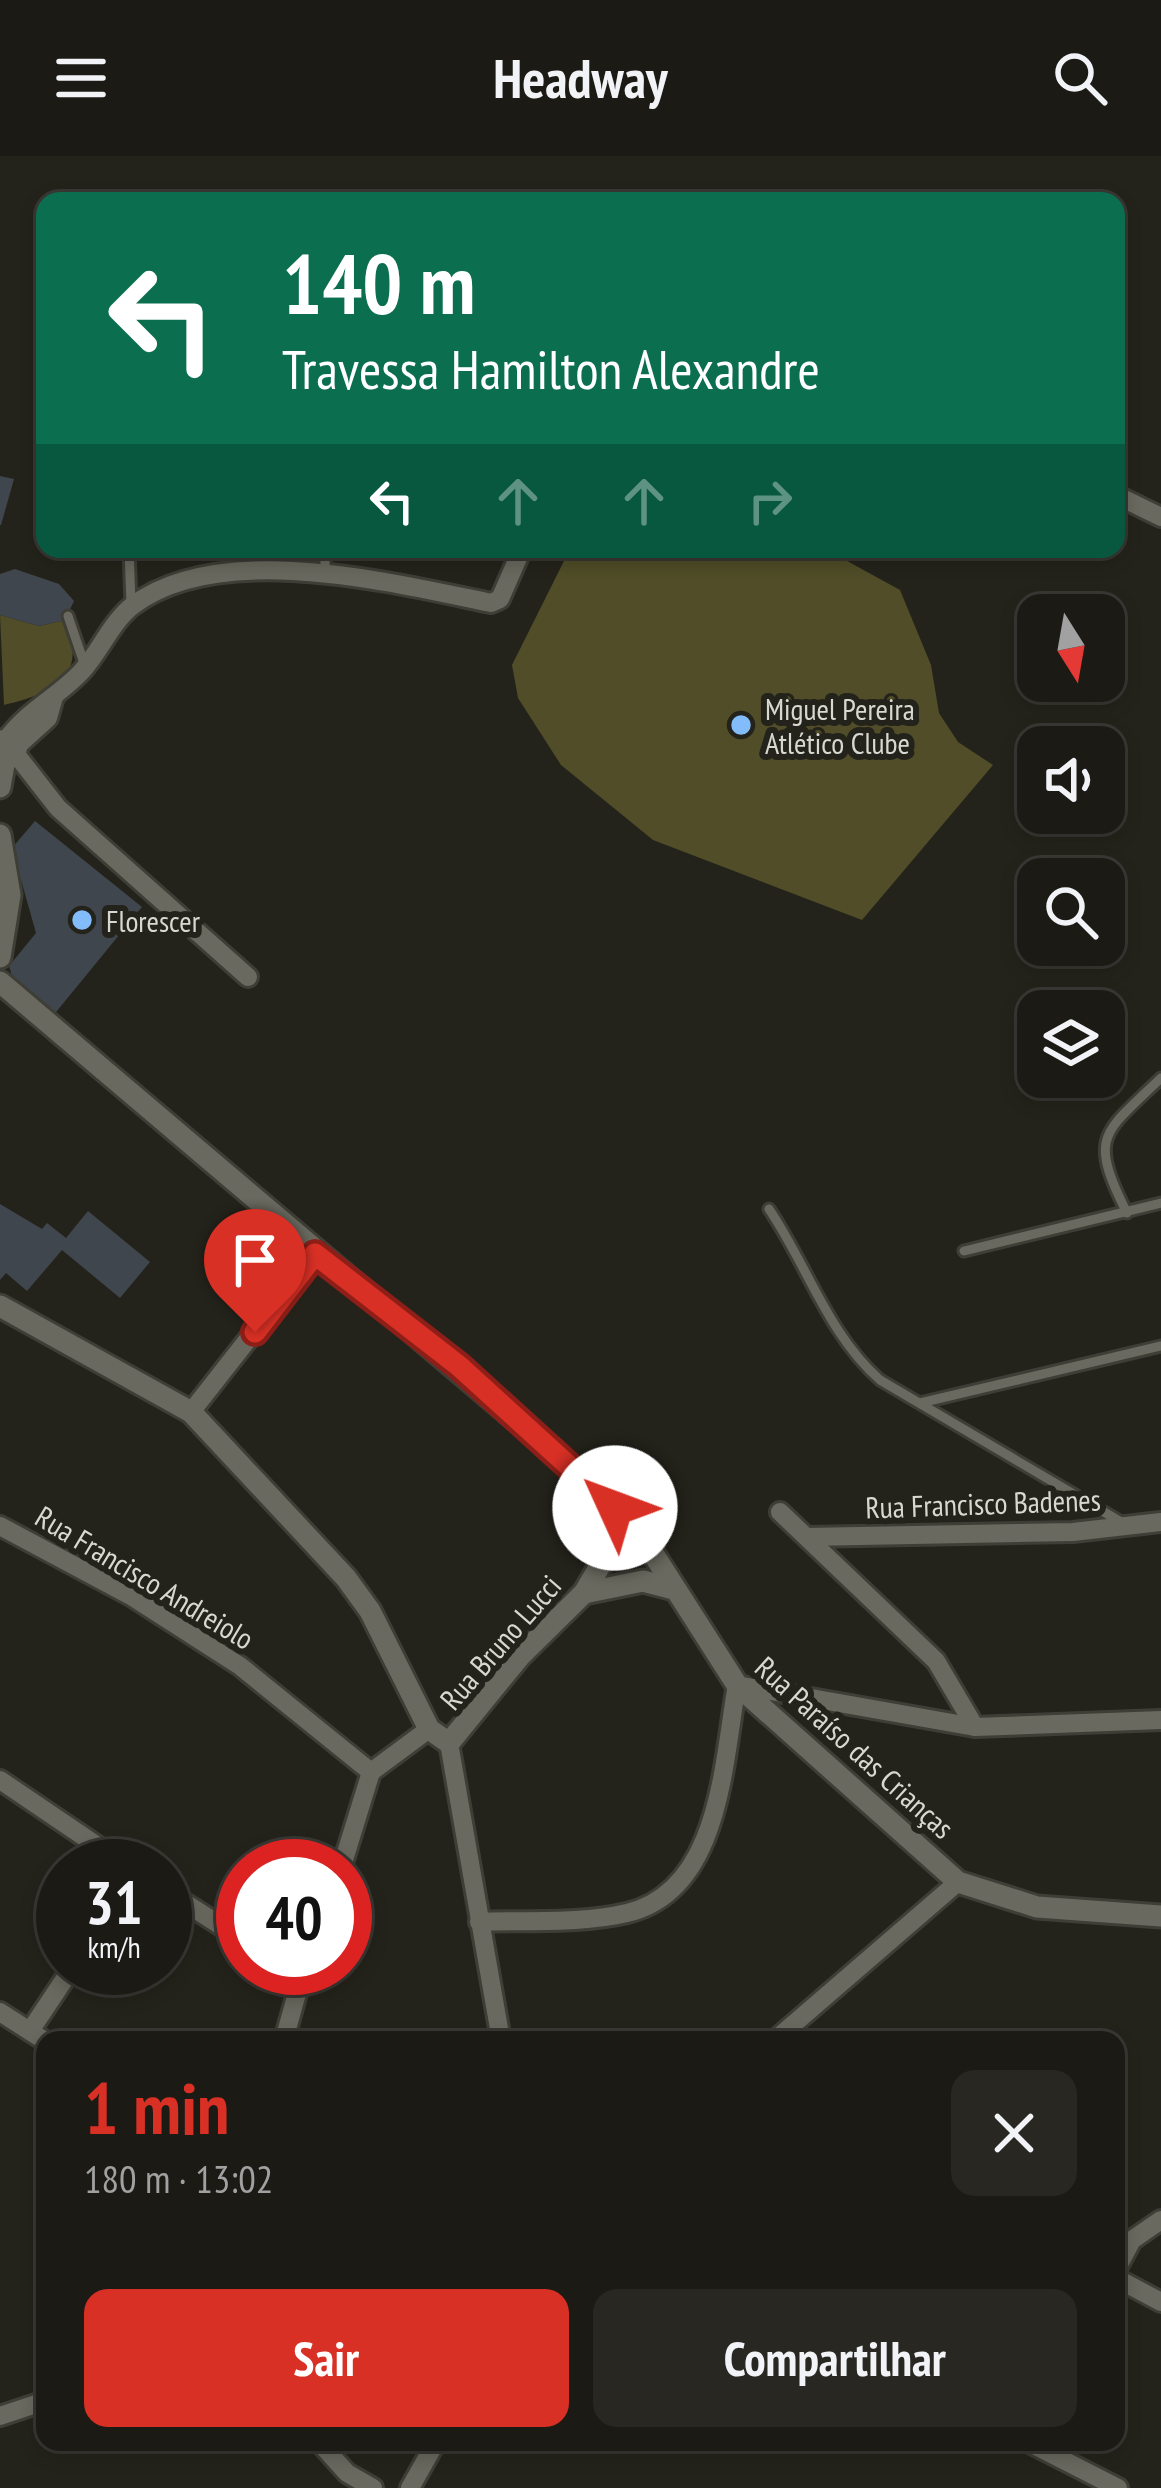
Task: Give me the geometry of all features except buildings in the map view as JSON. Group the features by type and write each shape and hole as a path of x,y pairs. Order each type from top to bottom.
{"street":[{"path":"1152,512 1161,536"},
{"path":"0,788 6,747 47,718 53,698 84,668 132,606 188,580 281,571 325,573 491,603 505,588 518,558"},
{"path":"6,747 94,853 248,976"},
{"path":"0,835 10,895 0,957"},
{"path":"0,982 315,1254 459,1366 594,1486"},
{"path":"191,1412 315,1254"},
{"path":"0,1306 191,1412 346,1577 370,1611 429,1729 449,1743"},
{"name":"Rua Paraíso das Crianças","path":"594,1486 635,1528 737,1685 958,1882 1037,1906 1161,1916"},
{"name":"Rua Bruno Lucci","path":"499,2031 449,1743 520,1656 584,1593 604,1559 609,1532 594,1486"},
{"path":"781,1512 936,1661 975,1726"},
{"name":"Rua Francisco Badenes","path":"807,1537 1131,1527 1161,1522"},
{"name":"Rua Francisco Andreiolo","path":"0,1526 130,1596 240,1666 371,1772"},
{"path":"584,1593 644,1581 674,1589"},
{"path":"479,1922 601,1917 660,1900 709,1836 737,1685 975,1726 1161,1720"},
{"path":"350,1839 371,1772 429,1729"},
{"path":"0,1780 87,1839"},
{"path":"785,2031 958,1882"},
{"path":"40,2031 58,1995"},
{"path":"286,2031 292,1995"},
{"path":"0,2012 36,2035"},
{"path":"1125,2255 1132,2240 1161,2219"},
{"path":"1125,2280 1161,2302"},
{"path":"0,2416 36,2404"},
{"path":"327,2451 346,2473 374,2488"},
{"path":"410,2488 431,2451"},
{"path":"1049,2451 1118,2488"}],"lane":[{"path":"129,558 132,606"},
{"path":"325,558 325,573"},
{"path":"68,616 84,668"},
{"path":"1127,1213 1103,1161 1103,1145 1109,1131 1161,1078"},
{"path":"964,1251 1161,1203"},
{"path":"770,1209 853,1356 880,1381 1131,1527"},
{"path":"920,1403 1161,1346"}],"shaded area":[{"name":"Miguel Pereira Atlético Clube","path":"566,558 842,558 900,590 931,665 939,713 958,742 993,765 862,920 653,840 561,765 518,698 512,665"},
{"path":"0,615 39,626 65,620 73,656 69,669 52,688 4,705"}],"place":[{"name":"Miguel Pereira Atlético Clube","path":"741,725"},
{"name":"Florescer","path":"82,920"}],"route":[{"path":"255,1332 315,1254 459,1366 615,1508"}]}
